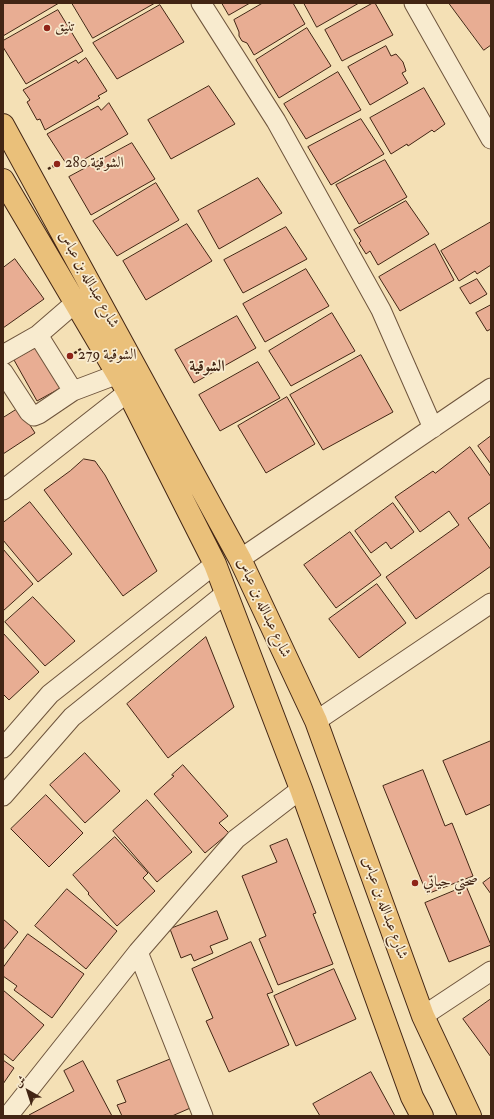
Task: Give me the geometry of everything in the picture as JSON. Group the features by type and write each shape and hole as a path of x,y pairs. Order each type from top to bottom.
{"main road":[{"name":"شارع عبدالله بن عباس","path":"3,125 240,558 316,721 423,1016 470,1116"},
{"name":"شارع عبدالله بن عباس","path":"3,180 123,383 215,564 301,789 412,1097 422,1116"}],"street":[{"path":"201,3 276,121 381,310 433,428"},
{"path":"414,3 491,139"},
{"path":"3,355 38,335 75,303"},
{"path":"38,335 73,391"},
{"path":"3,372 29,412 34,416 73,391 123,383"},
{"path":"3,490 123,383"},
{"path":"240,558 491,388"},
{"path":"3,748 50,694 215,564"},
{"path":"3,796 72,717 226,593"},
{"path":"316,721 491,603"},
{"path":"8,1116 138,952 236,839 301,789"},
{"path":"138,952 203,1116"},
{"path":"423,1016 491,971"}],"building":[{"path":"3,3 59,3 3,36"},
{"path":"72,3 155,3 93,38"},
{"path":"222,3 250,3 229,15"},
{"path":"263,3 293,3 305,24 254,55 247,43 242,41 239,36 234,20"},
{"path":"304,3 359,3 317,27"},
{"path":"375,3 393,35 342,61 325,30"},
{"path":"449,3 491,3 491,45 484,50"},
{"path":"160,5 184,42 117,79 93,43"},
{"path":"58,10 83,51 26,84 3,47 3,41"},
{"path":"307,28 331,66 279,98 256,60"},
{"path":"386,46 391,56 396,54 403,62 406,71 402,73 408,83 370,105 348,67"},
{"path":"86,58 107,91 98,96 100,98 45,130 40,119 37,120 27,102 30,100 23,90 76,60 78,63"},
{"path":"338,72 361,110 306,139 284,104"},
{"path":"209,86 235,124 171,159 148,120"},
{"path":"424,88 445,124 434,132 432,130 408,146 407,144 391,154 370,118"},
{"path":"109,103 128,134 69,168 47,134 98,106 101,110"},
{"path":"361,119 384,154 331,185 308,147"},
{"path":"132,143 155,179 91,215 69,177"},
{"path":"385,160 407,197 359,224 336,185"},
{"path":"258,178 282,213 219,249 198,211"},
{"path":"156,183 179,220 117,256 93,221"},
{"path":"406,201 429,234 378,265 370,251 366,254 359,243 361,241 354,230"},
{"path":"491,222 491,265 477,274 475,271 459,281 441,251"},
{"path":"187,224 212,261 146,300 123,261"},
{"path":"286,227 307,259 243,293 224,260"},
{"path":"435,244 454,280 400,311 379,277"},
{"path":"15,259 44,299 3,328 3,268"},
{"path":"306,269 329,306 265,342 243,304"},
{"path":"477,279 487,294 470,304 460,288"},
{"path":"491,305 491,329 487,331 476,313"},
{"path":"332,313 355,351 291,386 269,351"},
{"path":"237,316 256,348 194,383 175,350"},
{"path":"43,344 66,385 37,401 14,360"},
{"path":"361,355 393,412 323,450 290,395"},
{"path":"258,362 280,398 220,431 199,395"},
{"path":"287,397 315,444 266,473 238,426"},
{"path":"19,408 35,433 3,454 3,418"},
{"path":"491,436 491,464 478,446"},
{"path":"470,447 491,477 491,502 468,518 491,550 491,566 416,619 386,577 459,525 449,511 420,532 395,497 433,471 435,473"},
{"path":"84,459 95,461 105,475 157,571 123,596 44,490"},
{"path":"30,502 72,554 38,582 3,540 3,523"},
{"path":"393,503 414,532 391,549 386,542 371,553 355,531"},
{"path":"350,532 381,575 336,608 304,565"},
{"path":"3,549 33,584 3,611"},
{"path":"377,584 406,623 359,658 329,619"},
{"path":"33,597 75,641 45,666 5,622"},
{"path":"3,633 39,672 9,700 3,694"},
{"path":"206,637 234,707 168,758 127,704"},
{"path":"491,741 491,804 466,815 443,761"},
{"path":"85,753 120,791 85,823 50,785"},
{"path":"183,765 228,816 219,823 229,833 205,853 154,794 174,776 172,775"},
{"path":"423,770 445,826 452,823 473,876 427,894 383,786"},
{"path":"46,795 83,833 49,867 11,829"},
{"path":"147,800 192,852 157,882 113,831"},
{"path":"115,837 148,873 143,878 155,891 117,926 73,875"},
{"path":"287,839 316,913 313,914 333,964 278,985 259,939 266,936 242,876 277,862 270,846"},
{"path":"491,877 491,894 483,883"},
{"path":"466,886 491,945 449,962 425,903"},
{"path":"67,889 117,931 86,969 35,926"},
{"path":"217,911 228,939 210,946 213,953 194,961 191,954 181,958 170,929"},
{"path":"3,919 18,932 3,950"},
{"path":"28,934 84,974 52,1018 14,990 17,986 3,976 3,968"},
{"path":"251,942 273,992 267,994 289,1045 229,1072 206,1021 213,1018 192,969"},
{"path":"334,969 356,1019 296,1046 274,996"},
{"path":"3,990 44,1025 13,1061 3,1053"},
{"path":"491,999 491,1057 463,1019"},
{"path":"176,1057 195,1106 172,1116 122,1116 117,1105 126,1102 117,1081"},
{"path":"3,1060 14,1068 3,1084"},
{"path":"83,1061 112,1116 29,1116 74,1091 64,1071"},
{"path":"371,1072 395,1116 320,1116 313,1104"}],"place":[{"name":"تنيق","path":"47,28"},
{"name":"الشوقية 280","path":"57,164"},
{"name":"الشوقية 279","path":"70,356"},
{"name":"صحتي حياتي","path":"415,883"}],"district":[{"name":"الشوقية","path":"207,368"}]}
